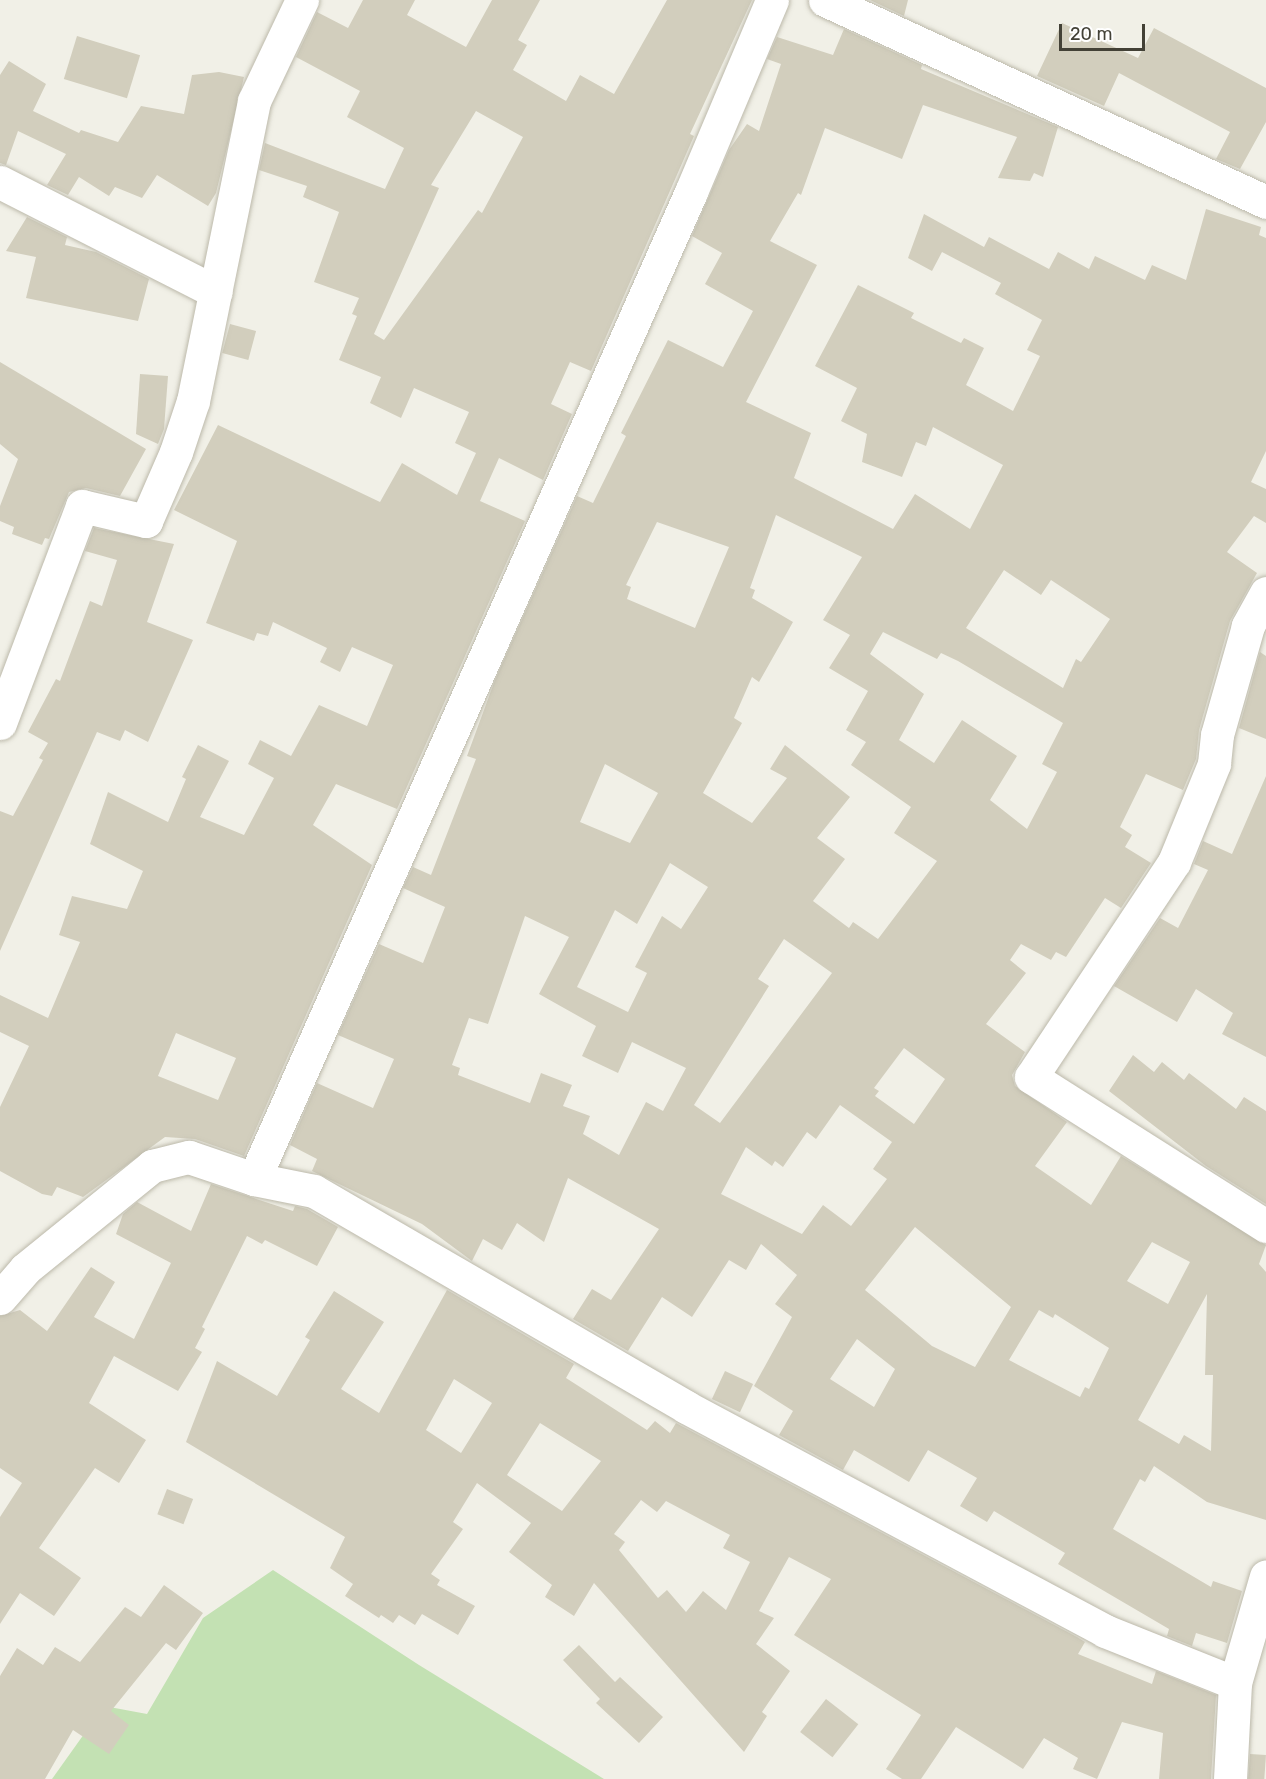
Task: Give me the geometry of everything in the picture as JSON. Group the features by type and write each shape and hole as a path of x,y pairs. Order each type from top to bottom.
{"street":[{"path":"0,723 82,506 146,521 193,401 254,101 302,0"},
{"path":"254,1179 691,192 772,0"},
{"path":"825,0 1266,202"},
{"path":"0,182 216,292"},
{"path":"1266,593 1248,626 1217,735 1214,764 1174,862 1031,1077 1266,1226"},
{"path":"0,1298 25,1269 152,1166 189,1157 254,1179 314,1191 686,1407 1105,1631 1235,1683"},
{"path":"1230,1779 1235,1683 1266,1576"}],"green space":[{"path":"273,1570 419,1665 604,1779 52,1779 104,1706 147,1714 203,1618"}],"building":[{"path":"363,0 415,0 407,15 466,47 492,0 540,0 518,40 527,45 513,70 566,101 580,75 614,94 667,0 752,0 690,134 694,136 591,371 570,362 551,404 572,414 543,480 499,458 480,501 525,521 397,809 336,784 313,825 372,865 244,1156 195,1139 165,1137 83,1197 57,1187 52,1196 42,1194 0,1171 0,1107 29,1046 0,1032 0,995 48,1018 80,942 59,935 72,896 127,909 143,871 90,844 108,792 168,822 186,779 182,777 198,745 229,761 200,817 244,835 274,778 248,764 260,740 291,756 319,705 367,726 393,665 352,647 340,672 320,662 327,648 273,622 268,636 257,633 254,641 206,623 237,541 174,510 218,425 380,502 402,463 457,495 476,453 455,443 469,412 414,388 401,418 370,403 381,377 339,360 357,316 352,314 359,298 314,282 339,212 303,197 307,186 259,170 265,143 385,189 404,148 347,117 360,91 296,57 317,12 348,28","holes":["476,111 523,137 482,213 478,210 384,340 374,334 439,188 431,185","176,1033 236,1058 218,1100 158,1076"]},
{"path":"870,0 908,0 904,16"},
{"path":"1062,23 1138,58 1154,28 1266,88 1266,122 1240,169 1216,159 1230,132 1119,73 1104,106 1037,76"},
{"path":"844,29 922,65 921,69 1058,127 1043,177 1034,173 1030,181 998,178 1017,137 923,105 902,159 825,128 801,195 798,193 770,241 817,265 746,402 811,433 794,478 893,529 915,494 970,529 1003,465 933,427 926,446 916,442 902,477 862,462 867,434 841,421 857,388 815,366 858,285 914,313 911,318 961,343 964,338 984,348 966,385 1013,411 1040,356 1027,350 1042,320 995,294 1001,283 942,252 932,271 908,258 924,214 984,247 989,237 1049,269 1058,252 1089,269 1095,256 1145,280 1152,265 1186,280 1206,209 1261,227 1259,235 1266,238 1266,451 1251,482 1266,489 1266,523 1254,516 1227,552 1257,573 1230,621 1199,730 1196,759 1183,790 1146,774 1120,827 1132,835 1125,847 1151,863 1121,908 1105,898 1066,957 1056,952 1051,960 1021,944 1010,960 1026,973 986,1024 1025,1052 1012,1075 1015,1086 1067,1122 1035,1166 1091,1205 1121,1156 1266,1245 1259,1264 1266,1272 1266,1520 1207,1502 1154,1466 1145,1482 1140,1479 1113,1529 1211,1587 1213,1581 1242,1591 1227,1643 1196,1633 1192,1646 1167,1636 1169,1629 1058,1564 1065,1553 994,1511 987,1522 960,1506 977,1478 928,1450 909,1482 854,1450 843,1470 779,1435 793,1411 754,1386 792,1317 775,1304 797,1275 761,1244 746,1270 729,1260 692,1317 662,1297 628,1351 573,1319 592,1289 611,1300 659,1229 568,1178 544,1242 517,1223 502,1250 483,1239 472,1261 422,1224 312,1171 317,1159 290,1145 317,1083 373,1108 394,1059 338,1035 379,944 423,963 445,907 403,888 413,867 431,875 476,759 467,756 495,680 577,496 593,503 626,436 621,433 668,340 723,367 753,311 705,284 722,253 692,236 729,150 747,124 759,131 781,64 767,59 777,37 833,55","holes":["776,515 862,557 823,620 850,635 829,668 868,691 846,730 866,742 851,765 911,807 894,833 937,861 878,939 853,922 849,928 813,901 845,859 817,838 850,797 785,745 770,769 787,778 752,823 703,793 742,723 734,718 752,677 759,682 793,622 752,598 755,590 750,588","657,522 729,547 695,628 627,599 631,587 626,585","1004,570 1041,595 1051,580 1110,619 1081,662 1076,659 1063,688 966,628","883,632 937,659 941,653 958,661 1063,723 1042,764 1057,772 1027,829 990,800 1017,756 962,720 934,763 899,740 924,694 870,654","605,764 658,793 630,843 580,822","670,863 708,887 681,929 662,916 635,967 647,973 628,1012 577,987 615,910 637,924","525,916 569,937 539,994 596,1026 582,1056 618,1073 632,1042 686,1068 663,1111 646,1102 619,1155 583,1134 590,1116 563,1106 572,1085 541,1073 530,1103 458,1075 460,1068 452,1065 469,1018 488,1024","784,939 832,973 720,1123 694,1105 769,986 758,979","904,1048 945,1079 914,1124 875,1096 879,1091 874,1088","840,1105 892,1142 873,1169 887,1179 851,1226 823,1205 802,1234 721,1194 746,1147 772,1166 775,1161 783,1167 807,1132 816,1139","915,1227 1011,1307 975,1367 932,1346 865,1290","1152,1242 1190,1262 1168,1304 1127,1281","1207,1294 1205,1375 1213,1375 1211,1451 1184,1435 1179,1444 1138,1420","1039,1310 1053,1318 1055,1314 1109,1348 1089,1389 1085,1387 1080,1397 1009,1360","857,1339 895,1369 874,1407 830,1379"]},
{"path":"77,36 140,55 127,98 64,79"},
{"path":"9,61 46,84 33,111 79,133 81,130 118,142 141,106 184,114 192,75 219,72 244,77 216,193 208,206 157,175 142,198 115,187 109,196 79,177 68,195 47,185 66,154 18,131 6,165 0,163 0,75"},
{"path":"27,217 67,237 65,245 96,252 149,279 138,321 26,298 36,257 6,251"},
{"path":"230,324 256,331 248,360 222,353"},
{"path":"0,362 146,449 120,496 86,488 69,492 49,539 45,538 42,545 12,534 14,527 0,521 0,506 18,459 0,444"},
{"path":"140,374 168,376 164,429 158,444 136,434"},
{"path":"94,528 174,544 147,622 193,640 148,742 125,730 120,741 97,732 0,951 0,811 13,816 43,760 39,758 48,743 28,732 56,679 60,681 90,601 102,606 117,560 85,551"},
{"path":"1260,652 1266,656 1266,739 1239,728"},
{"path":"1266,776 1266,1057 1222,1034 1233,1013 1196,989 1177,1022 1114,986 1160,918 1178,928 1208,870 1194,864 1203,841 1232,854"},
{"path":"1133,1055 1154,1072 1162,1062 1184,1080 1189,1073 1236,1109 1244,1097 1266,1111 1266,1204 1206,1166 1109,1091"},
{"path":"211,1184 293,1211 295,1206 307,1209 338,1227 317,1266 265,1240 262,1244 247,1236 202,1327 205,1329 195,1348 202,1352 178,1391 114,1356 89,1403 146,1440 119,1483 95,1468 39,1548 81,1578 54,1616 20,1593 0,1624 0,1517 22,1483 0,1468 0,1316 20,1310 47,1331 91,1267 115,1282 94,1317 134,1339 171,1263 116,1234 123,1214 137,1202 191,1231"},
{"path":"447,1290 574,1364 566,1378 647,1430 655,1421 670,1433 676,1423 1077,1637 1085,1642 1078,1654 1152,1684 1156,1671 1216,1695 1211,1779 1159,1779 1163,1733 1122,1722 1097,1779 1073,1769 1078,1758 1044,1738 1023,1769 956,1727 921,1779 902,1779 886,1769 921,1715 794,1635 831,1579 789,1557 759,1611 774,1618 756,1644 790,1671 762,1712 767,1716 744,1752 594,1583 574,1616 545,1597 552,1585 509,1552 531,1523 477,1483 453,1522 463,1529 431,1574 440,1580 437,1585 475,1606 458,1635 422,1614 415,1625 399,1615 393,1623 381,1615 379,1618 345,1596 353,1584 330,1568 345,1537 186,1442 217,1361 277,1396 310,1340 305,1337 334,1291 384,1322 341,1389 379,1413","holes":["454,1379 492,1403 461,1453 426,1430","540,1423 601,1461 562,1511 507,1475","641,1500 657,1512 666,1501 730,1535 723,1548 750,1562 726,1610 703,1591 686,1612 667,1590 658,1598 619,1550 625,1542 614,1534"]},
{"path":"725,1371 753,1384 740,1412 712,1399"},
{"path":"167,1489 193,1499 183,1524 157,1514"},
{"path":"164,1585 203,1613 176,1650 166,1643 111,1711 129,1725 109,1754 73,1730 45,1779 0,1779 0,1676 17,1648 43,1665 55,1647 80,1662 125,1607 141,1617"},
{"path":"579,1645 615,1682 620,1677 663,1717 639,1743 596,1703 600,1699 563,1660"},
{"path":"826,1699 858,1724 832,1757 800,1732"},
{"path":"1250,1754 1266,1755 1264,1779 1248,1779"}]}
